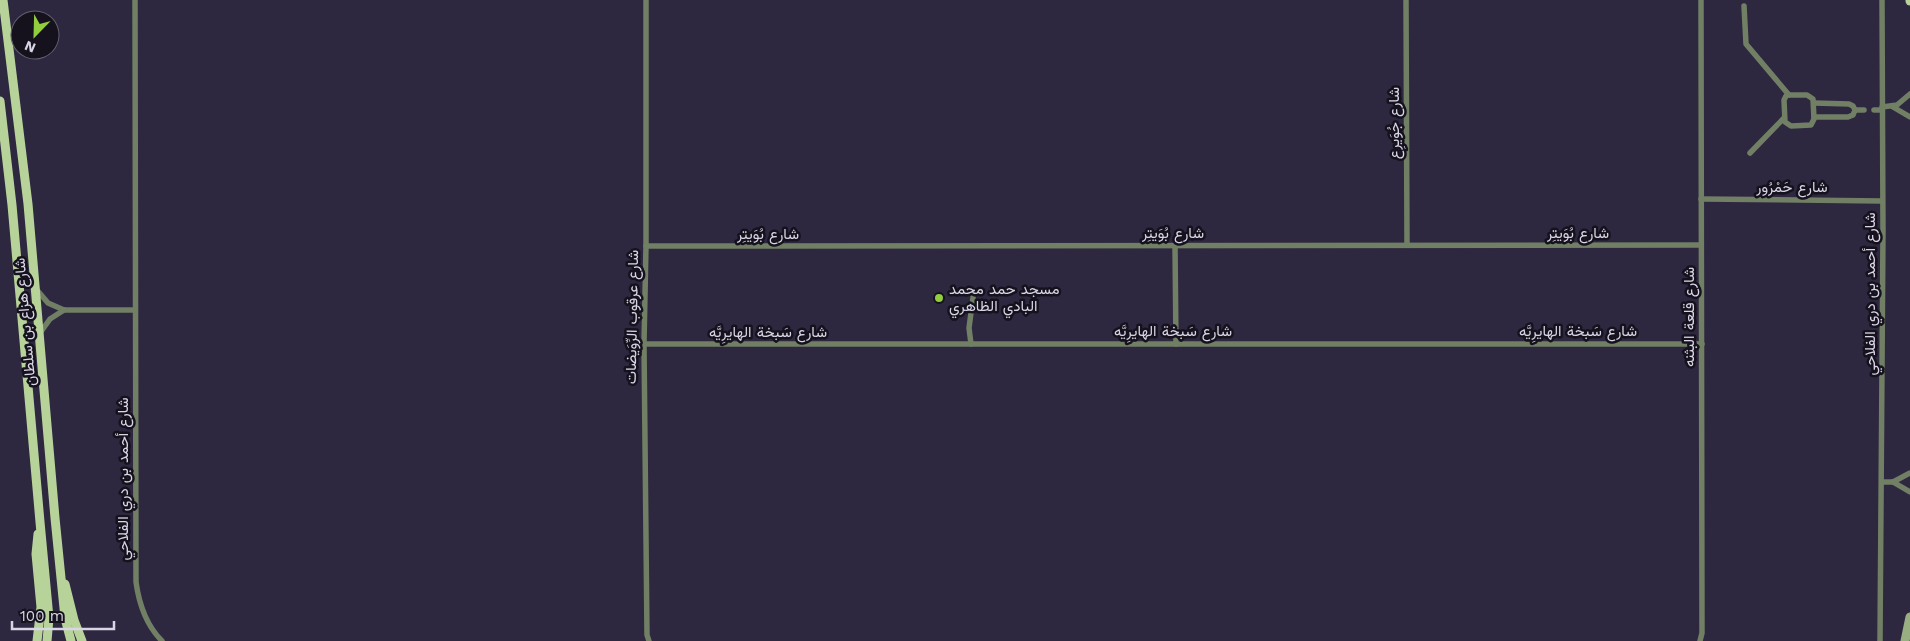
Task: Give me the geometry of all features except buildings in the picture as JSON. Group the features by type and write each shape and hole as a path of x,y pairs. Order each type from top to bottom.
{"main road":[{"name":"شارع هزاع بن سلطان","path":"3,0 19,120 36,289 65,618 71,641"},
{"name":"شارع هزاع بن سلطان","path":"0,101 12,205 49,618 47,641"},
{"path":"37,641 41,607 36,554 40,522"},
{"path":"61,574 68,590 74,620 82,641"},
{"path":"1905,641 1910,618"}],"street":[{"name":"شارع أحمد بن دري الفلاحي","path":"135,0 136,582 139,600 146,618 162,641"},
{"name":"شارع عرقوب الرِّوَيضات","path":"646,0 644,344 647,639"},
{"name":"شارع جُوَيرِع","path":"1406,0 1407,245"},
{"name":"شارع قلعة البثنه","path":"1700,641 1702,633 1701,0"},
{"name":"شارع أحمد بن دري الفلاحي","path":"1880,641 1882,482 1882,0"},
{"path":"1744,6 1746,44 1789,95"},
{"path":"1874,110 1893,107 1901,103 1910,94"},
{"path":"1789,95 1810,96 1814,103 1812,124 1807,126 1790,126 1785,122 1784,100 1789,95"},
{"path":"1814,103 1849,104 1855,110"},
{"path":"1893,107 1910,117"},
{"path":"1855,110 1864,110"},
{"path":"1814,117 1848,117 1853,115 1855,110"},
{"path":"1750,153 1784,118"},
{"name":"شارع حَمْرُور","path":"1701,199 1882,200"},
{"name":"شارع بُوَيتِر","path":"646,246 1701,245"},
{"path":"1175,246 1176,344"},
{"path":"36,289 48,303 64,310 135,310"},
{"path":"971,344 969,328 974,290"},
{"path":"40,333 50,319 64,310"},
{"name":"شارع سَبخة الهايرِيَّه","path":"644,344 1702,344"},
{"path":"1882,482 1893,482 1910,473"},
{"path":"1893,482 1910,492"},
{"name":"شارع قلعة البثنه","path":"1702,633 1705,641"}],"place":[{"name":"مسجد حمد محمد البادي الظاهري","path":"939,298"}]}
